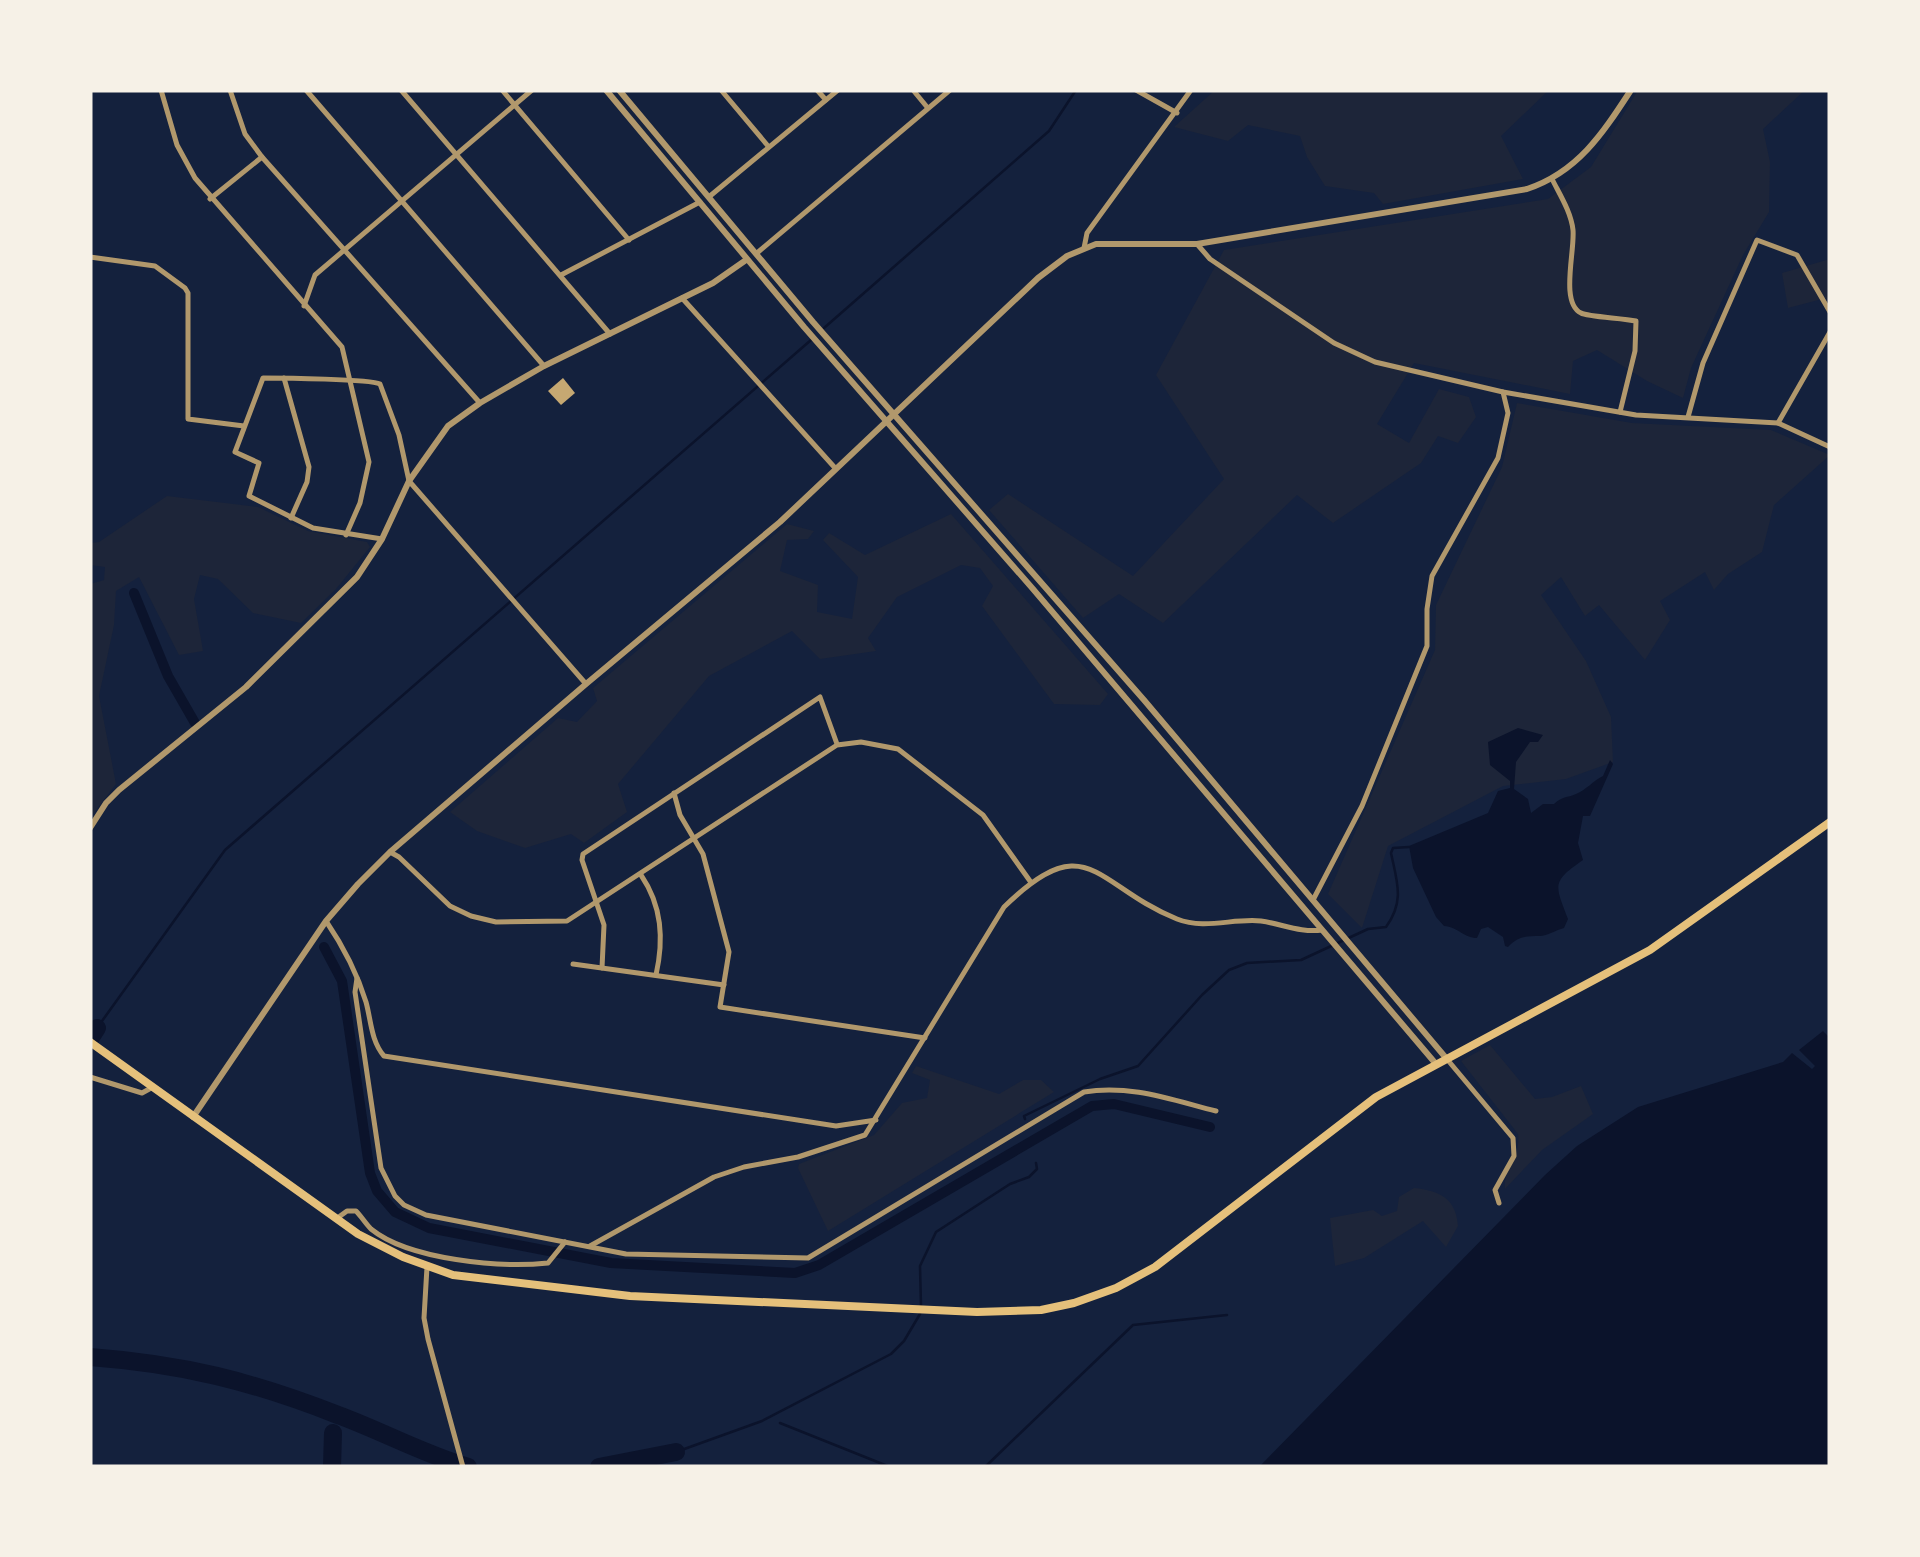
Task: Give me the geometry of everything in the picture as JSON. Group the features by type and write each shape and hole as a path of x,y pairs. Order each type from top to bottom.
{"main road":[{"path":"90,1042 358,1234 428,1267 492,1282 630,1296 928,1310 1041,1310 1094,1297 1136,1278 1181,1249 1376,1097 1650,950 1830,822"}],"street":[{"path":"161,90 181,156 210,199 342,347 369,462 360,503 346,535"},
{"path":"230,90 245,134 262,157 480,403"},
{"path":"306,90 544,366"},
{"path":"401,90 610,334"},
{"path":"502,90 629,240"},
{"path":"304,306 315,274 532,90"},
{"path":"606,90 746,260 1059,618 1436,1064"},
{"path":"620,90 813,322 1095,642 1513,1138 1514,1156 1495,1190 1499,1202"},
{"path":"720,90 768,146"},
{"path":"817,90 826,100"},
{"path":"710,196 838,90"},
{"path":"913,90 928,108"},
{"path":"758,253 950,90"},
{"path":"1136,90 1178,113"},
{"path":"1084,248 1087,234 1191,90"},
{"path":"193,1116 326,921 390,852 780,522 1038,278 1067,256 1108,242 1198,244 1515,192 1552,179 1587,152 1630,90"},
{"path":"210,199 262,157"},
{"path":"1552,179 1573,229 1568,287 1576,310 1583,315 1636,321 1635,351 1620,412"},
{"path":"560,276 700,202"},
{"path":"1688,416 1703,363 1757,240 1797,254 1830,312"},
{"path":"1198,244 1210,259 1334,343 1389,366 1503,392 1620,412 1778,423 1830,446"},
{"path":"90,257 155,266 185,288 188,419 245,426"},
{"path":"90,828 119,790 246,687 348,586 370,561 408,482 448,426 544,366 732,272 746,260"},
{"path":"682,298 836,470"},
{"path":"1778,423 1830,332"},
{"path":"382,539 312,528 248,496 259,464 236,452 263,378 368,380 380,384 399,435 408,482 586,684"},
{"path":"284,378 309,467 307,482 291,518"},
{"path":"1312,901 1362,806 1427,646 1432,576 1498,458 1508,413 1503,392"},
{"path":"602,968 606,937 583,854 820,697 837,746"},
{"path":"390,852 450,906 484,920 567,921 837,746 861,742 898,749 983,816 1030,881"},
{"path":"674,794 680,815 703,854 729,952 720,1007 927,1038"},
{"path":"590,1246 714,1177 744,1166 798,1157 865,1135 1004,907 1030,881 1062,865 1083,866 1180,920 1209,925 1258,920 1308,932 1322,930"},
{"path":"641,875 658,905 656,975"},
{"path":"326,921 344,948 377,1048 384,1056 836,1126 876,1120"},
{"path":"573,964 724,985"},
{"path":"356,978 381,1168 395,1196 426,1215 626,1254 808,1258 1084,1092 1111,1087 1134,1090 1216,1111"},
{"path":"90,1077 142,1093 153,1087"},
{"path":"336,1219 347,1211 356,1211 370,1228 408,1247 499,1264 548,1263 566,1240"},
{"path":"428,1267 424,1318 463,1466"}],"shaded area":[{"path":"1215,90 1549,90 1501,136 1523,179 1383,204 1374,193 1325,186 1307,157 1300,136 1248,125 1228,141 1174,127"},
{"path":"1638,90 1805,90 1763,129 1770,162 1769,212 1743,255 1691,368 1683,398 1597,350 1573,361 1570,394 1414,363 1377,424 1409,443 1439,389 1469,397 1476,417 1458,443 1438,436 1421,463 1333,523 1297,495 1163,623 1119,594 1083,618 989,510 1008,494 1133,576 1224,479 1156,375 1224,250 1548,199 1591,167"},
{"path":"1830,259 1830,303 1826,298 1788,308 1782,273"},
{"path":"1517,403 1632,423 1771,430 1830,455 1774,505 1762,552 1728,574 1714,590 1705,572 1660,601 1670,620 1645,660 1599,605 1585,616 1561,577 1541,595 1586,661 1611,717 1613,762 1566,779 1503,786 1388,846 1362,928 1328,894 1435,650 1436,605 1502,467"},
{"path":"167,496 258,507 308,531 367,542 370,547 336,589 301,623 253,613 218,579 200,575 194,599 203,651 179,655 139,577 116,591 114,625 99,696 116,784 90,818 90,584 104,580 105,567 90,565 90,543 99,542"},
{"path":"951,514 1108,694 1100,705 1054,704 982,606 993,586 980,568 961,565 897,597 868,638 876,651 820,659 792,631 709,676 618,784 627,812 584,843 571,834 525,848 477,831 450,812 558,718 577,722 597,701 593,688 787,524 814,531 808,539 787,540 780,571 818,585 817,612 852,619 858,577 823,540 829,533 865,555"},
{"path":"1518,728 1543,735 1538,742 1530,742 1516,762 1514,789 1528,799 1531,813 1543,804 1554,804 1580,792 1603,776 1610,760 1613,764 1590,816 1583,816 1578,843 1583,860 1565,874 1559,885 1568,919 1564,928 1543,936 1522,937 1508,947 1503,937 1488,927 1481,929 1477,938 1444,926 1413,868 1409,846 1488,813 1498,791 1510,788 1510,781 1490,765 1488,742"},
{"path":"1823,1031 1830,1038 1830,1467 1259,1467 1577,1146 1638,1107 1783,1062 1792,1053 1812,1069 1815,1066 1799,1050"},
{"path":"1490,1045 1535,1099 1581,1086 1593,1114 1542,1150 1505,1189 1518,1134 1461,1061"},
{"path":"916,1066 999,1094 1023,1080 1041,1080 1054,1092 828,1231 799,1164 874,1135 902,1103 927,1098 930,1080 912,1073"},
{"path":"1414,1188 1439,1194 1454,1209 1458,1226 1446,1247 1423,1221 1364,1258 1335,1266 1330,1218 1373,1210 1382,1216 1397,1211 1399,1197"}],"building":[{"path":"563,378 575,393 561,405 548,391"}],"waterway":[{"path":"824,328 1049,131 1076,90"},
{"path":"97,1028 225,850 811,340"},
{"path":"134,593 168,676 195,723"},
{"path":"1025,1119 1024,1116 1100,1079 1138,1066 1229,970 1247,963 1301,960 1368,929 1386,927 1398,900 1391,853 1393,848 1409,847"},
{"path":"324,947 342,981 370,1173 377,1191 395,1212 429,1228 611,1263 795,1273 819,1265 1092,1106 1114,1104 1210,1127"},
{"path":"90,1039 97,1028"},
{"path":"921,1306 920,1266 936,1232 1010,1184 1029,1177 1037,1169 1036,1163"},
{"path":"676,1452 762,1421 891,1354 920,1314"},
{"path":"985,1467 1133,1325 1227,1315"},
{"path":"90,1357 186,1369 246,1384 306,1403 468,1467"},
{"path":"780,1423 890,1467"},
{"path":"332,1467 333,1433"},
{"path":"599,1467 676,1452"}]}
